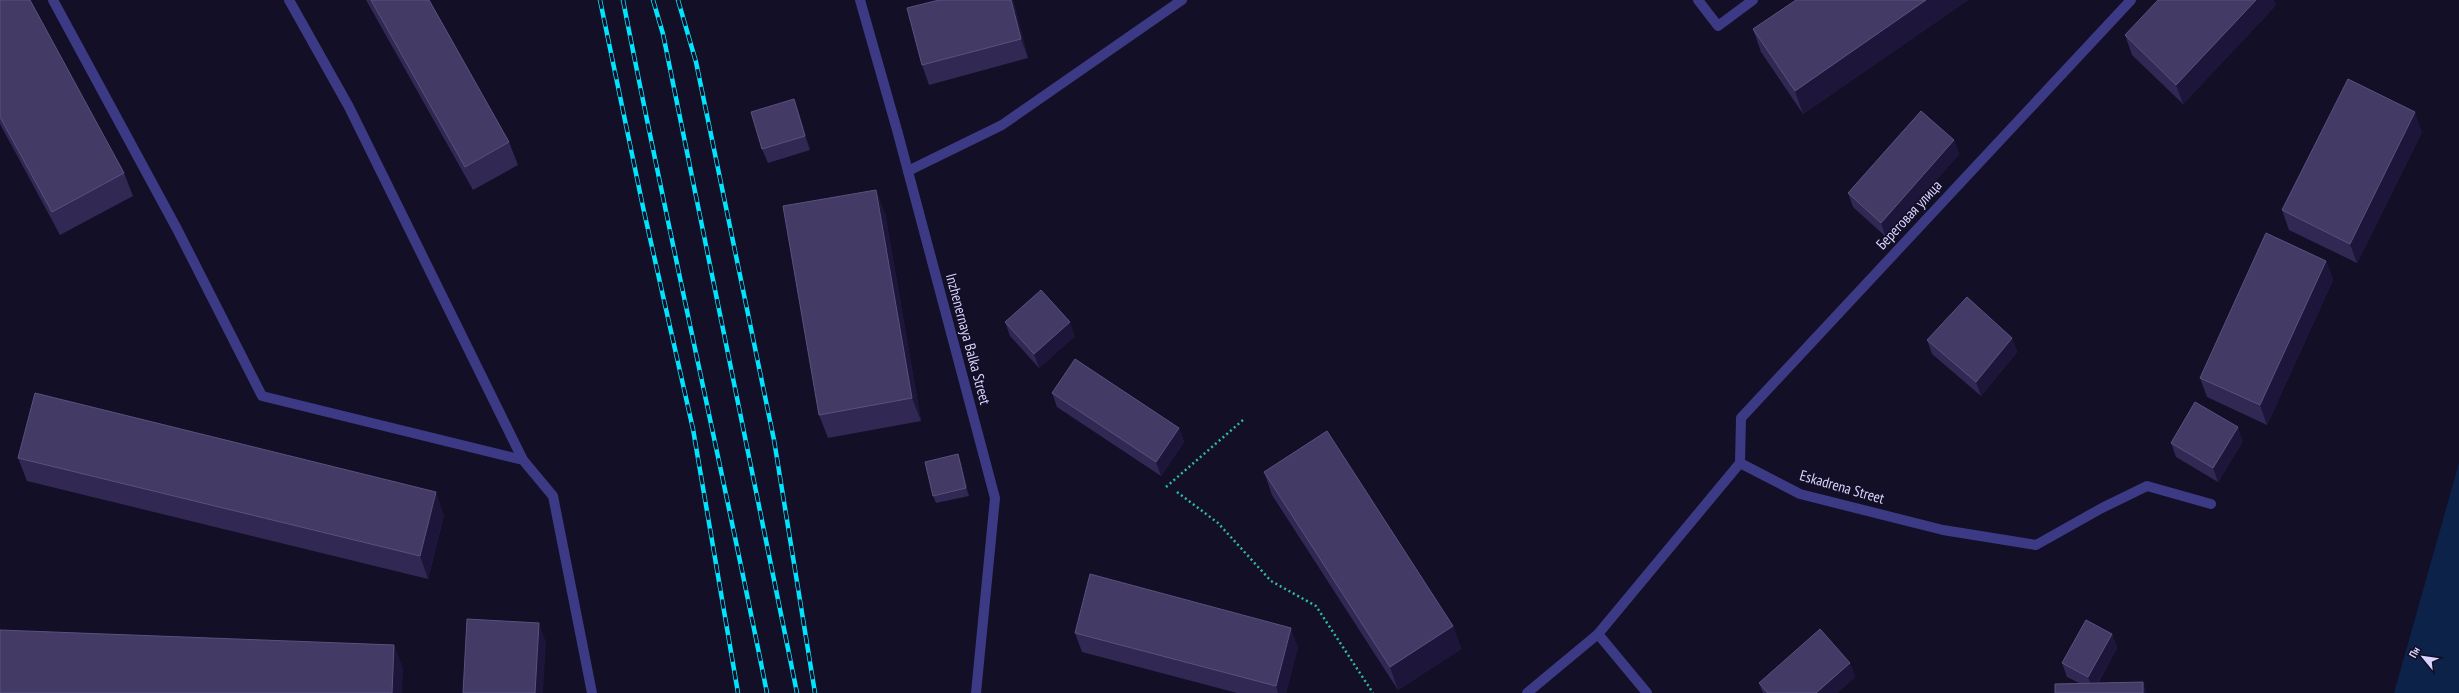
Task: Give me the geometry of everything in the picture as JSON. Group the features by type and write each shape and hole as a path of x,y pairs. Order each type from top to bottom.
{"street":[{"path":"53,0 177,229 262,396 523,460"},
{"path":"289,0 349,107 523,460 553,496 592,693"},
{"name":"Inzhenernaya Balka Street","path":"860,0 908,171 995,498 976,693"},
{"path":"908,171 1002,125 1182,0"},
{"path":"1698,0 1718,26 1753,0"},
{"name":"Береговая улица","path":"1740,463 1741,418 2131,0"},
{"path":"1527,693 1598,634 1740,463"},
{"name":"Eskadrena Street","path":"1740,463 1800,494 1943,530 2036,545 2102,508 2147,486 2211,504"},
{"path":"1598,634 1647,693"}],"path":[{"path":"1166,487 1243,420"},
{"path":"1177,492 1218,524 1271,581 1316,606 1372,693"}],"water":[{"path":"2459,463 2459,693 2394,693"}],"building":[{"path":"0,0 30,0 124,173 52,212 0,117"},
{"path":"371,0 429,0 509,142 465,167"},
{"path":"939,0 1011,0 1021,39 922,65 907,8"},
{"path":"1796,0 1926,0 1795,91 1753,29"},
{"path":"2158,0 2256,0 2176,85 2125,35"},
{"path":"2348,79 2415,112 2350,244 2282,210"},
{"path":"794,99 805,136 762,149 751,112"},
{"path":"1921,111 1954,140 1881,223 1848,193"},
{"path":"876,190 912,398 819,415 783,206"},
{"path":"2266,233 2326,261 2260,405 2200,378"},
{"path":"1041,290 1070,322 1034,354 1005,322"},
{"path":"1967,297 2012,338 1976,382 1927,340"},
{"path":"1075,359 1179,428 1156,462 1052,393"},
{"path":"35,393 436,492 420,556 18,458"},
{"path":"2195,402 2238,427 2213,468 2171,443"},
{"path":"1327,431 1453,626 1390,667 1264,472"},
{"path":"958,454 966,488 933,496 925,462"},
{"path":"1090,574 1291,628 1276,686 1075,633"},
{"path":"467,619 539,623 535,693 463,693"},
{"path":"2086,620 2112,634 2088,677 2062,663"},
{"path":"1820,629 1850,663 1816,693 1768,693 1759,683"},
{"path":"0,630 394,645 392,693 0,693"},
{"path":"2143,682 2143,693 2055,693 2055,684"}],"railway":[{"path":"600,0 643,207 693,429 738,693"},
{"path":"623,0 767,693"},
{"path":"653,0 663,34 797,693"},
{"path":"678,0 696,62 774,440 815,693"}]}
